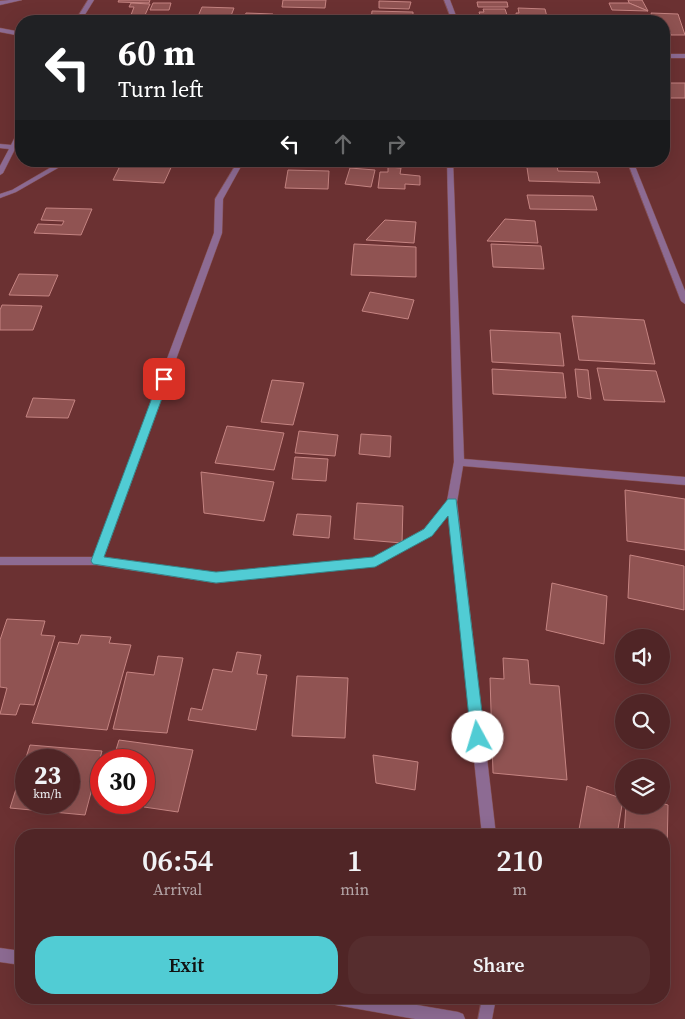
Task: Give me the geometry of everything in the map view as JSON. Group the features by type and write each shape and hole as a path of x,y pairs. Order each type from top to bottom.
{"street":[{"path":"0,3 19,0"},
{"path":"82,15 91,0"},
{"path":"447,0 453,15"},
{"path":"0,30 15,33"},
{"path":"670,56 685,56"},
{"path":"0,173 15,144"},
{"path":"0,146 13,148"},
{"path":"0,196 14,192 57,167"},
{"path":"97,561 218,233 219,200 238,167"},
{"path":"450,167 459,462 452,502 489,829"},
{"path":"632,167 685,301"},
{"path":"459,462 685,480"},
{"path":"0,561 97,561 216,578 375,562 428,532 452,502"},
{"path":"0,955 15,957"},
{"path":"371,1004 458,1019"},
{"path":"485,1019 488,1004"}],"building":[{"path":"119,0 150,0 149,3 118,2"},
{"path":"283,0 326,0 325,8 282,7"},
{"path":"628,0 642,0 648,11 629,3"},
{"path":"379,1 411,2 409,9 379,8"},
{"path":"477,2 507,2 508,7 478,7"},
{"path":"131,3 150,4 145,15 131,15 134,7 129,7"},
{"path":"153,3 171,3 169,10 150,10"},
{"path":"609,3 629,3 648,11 612,10"},
{"path":"202,7 234,8 231,15 199,15"},
{"path":"518,8 545,9 546,15 516,15 516,13 519,13"},
{"path":"483,9 505,9 507,15 480,15 479,12 484,12"},
{"path":"372,11 413,12 413,15 372,15"},
{"path":"246,13 273,14 273,15 245,15"},
{"path":"651,13 678,14 685,35 671,35 670,15 652,15"},
{"path":"670,83 685,83 685,98 670,98"},
{"path":"120,167 171,167 164,183 113,180"},
{"path":"388,167 401,168 400,174 420,176 420,185 405,184 405,189 378,188 380,172 388,172"},
{"path":"527,167 557,167 558,171 597,172 600,183 529,181"},
{"path":"350,168 375,170 371,187 345,184"},
{"path":"288,170 329,171 328,189 285,188"},
{"path":"527,195 593,196 597,210 530,209"},
{"path":"46,208 92,209 81,235 34,233 38,224 62,225 64,221 41,220"},
{"path":"505,219 535,221 538,243 487,241"},
{"path":"385,220 416,222 414,243 366,240"},
{"path":"354,244 416,247 416,277 351,275"},
{"path":"491,244 541,246 544,269 493,267"},
{"path":"19,274 58,275 49,296 9,295"},
{"path":"370,292 414,300 408,319 362,311"},
{"path":"2,305 42,306 33,330 0,330 0,310"},
{"path":"572,316 644,320 655,364 579,360"},
{"path":"490,330 560,333 564,366 492,362"},
{"path":"597,368 656,371 665,402 604,400"},
{"path":"492,369 563,373 566,398 493,394"},
{"path":"575,369 588,370 591,399 578,397"},
{"path":"272,380 304,383 293,425 261,422"},
{"path":"33,398 75,400 68,418 26,417"},
{"path":"227,426 284,433 274,470 215,463"},
{"path":"299,431 338,435 335,456 295,453"},
{"path":"361,434 391,436 390,457 359,454"},
{"path":"295,457 328,459 326,481 292,479"},
{"path":"201,472 274,482 264,521 204,513"},
{"path":"625,490 685,499 685,550 627,541"},
{"path":"357,503 403,506 402,543 354,539"},
{"path":"297,514 331,516 329,538 293,535"},
{"path":"630,555 684,566 684,610 628,598"},
{"path":"552,583 607,596 604,644 546,630"},
{"path":"7,619 45,621 41,635 55,636 34,705 20,704 16,715 0,714 7,688 0,687 0,640"},
{"path":"81,635 111,637 109,643 131,645 107,730 32,723 59,642 78,644"},
{"path":"237,652 261,655 257,674 267,675 256,730 188,720 191,708 202,710 213,669 232,672"},
{"path":"158,656 183,658 167,733 113,729 127,672 154,675"},
{"path":"503,658 528,660 530,684 559,686 567,780 493,773 490,678 504,679"},
{"path":"297,676 348,678 345,738 292,736"},
{"path":"119,740 193,750 178,812 155,809 155,749 116,749"},
{"path":"30,745 78,749 29,749"},
{"path":"80,749 90,750 90,796 85,815 74,814 80,814"},
{"path":"373,755 418,762 415,790 376,783"},
{"path":"587,786 615,796 615,814 620,814 618,829 579,829"},
{"path":"15,792 15,808 10,808"},
{"path":"625,814 668,814 668,829 624,829"}],"route":[{"path":"164,379 97,561 216,578 375,562 428,532 452,502 478,737"}]}
